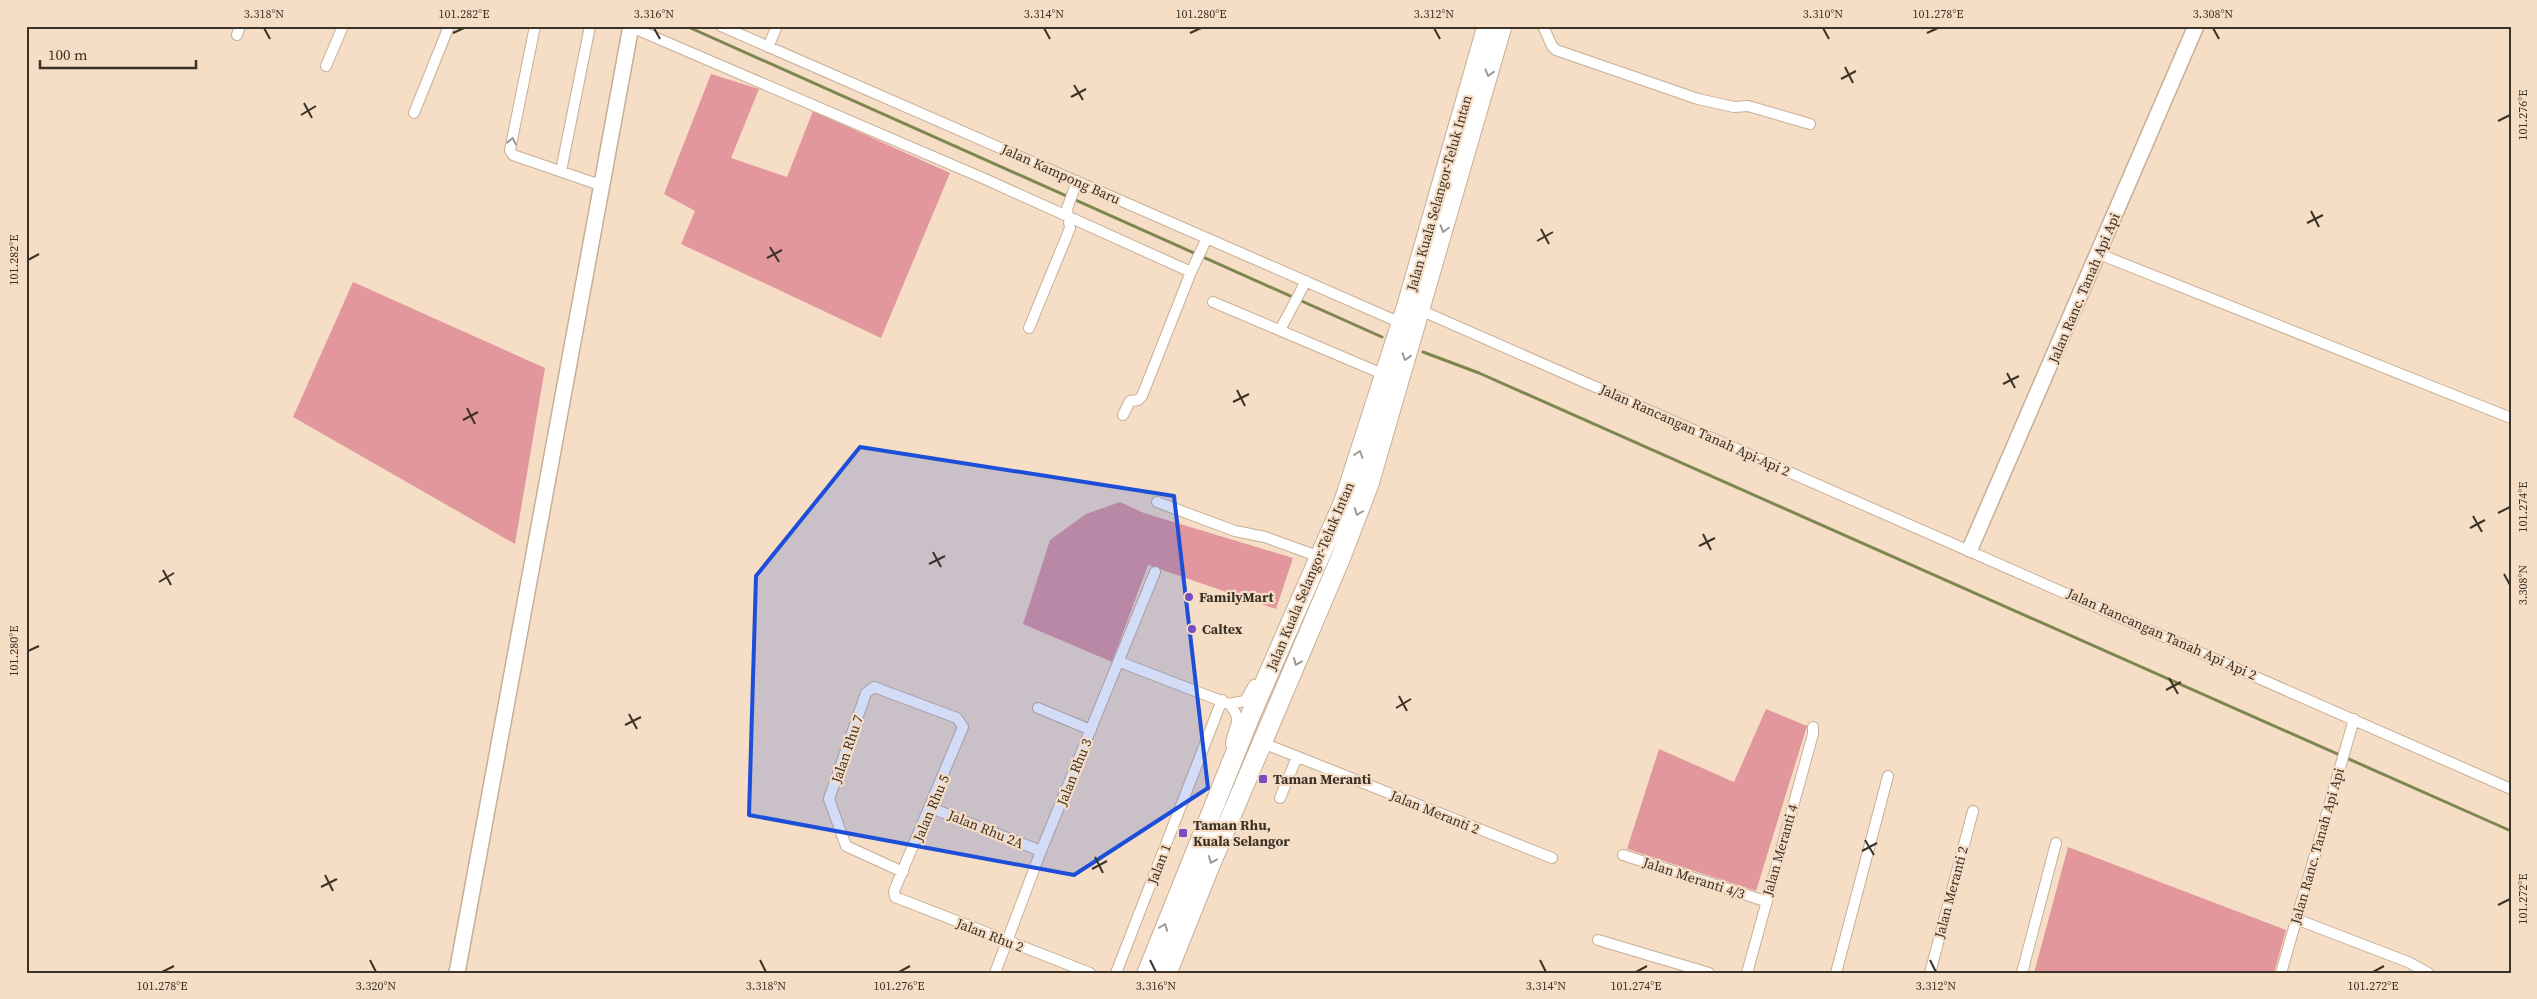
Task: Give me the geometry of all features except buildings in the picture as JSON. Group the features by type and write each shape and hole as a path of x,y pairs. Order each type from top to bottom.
{"highway":[{"name":"Jalan Kuala Selangor-Teluk Intan","path":"1147,973 1229,767 1344,501 1401,323 1487,26"},
{"name":"Jalan Kuala Selangor-Teluk Intan","path":"1167,973 1341,557 1368,484 1502,26"}],"street":[{"path":"326,66 343,26"},
{"path":"414,113 449,26"},
{"path":"535,26 510,150 514,156 600,185"},
{"path":"561,171 590,26"},
{"path":"457,973 600,185 631,26 1068,213 1190,272"},
{"name":"Jalan Kampong Baru","path":"721,26 1076,185 1207,238 1401,323"},
{"path":"768,47 777,26"},
{"path":"1543,26 1552,46 1556,50 1698,99 1734,107 1748,106 1810,124"},
{"name":"Jalan Ranc. Tanah Api Api","path":"1970,549 2196,26"},
{"path":"1029,328 1070,228 1068,213 1076,185"},
{"path":"1123,415 1130,401 1138,400 1142,396 1190,272 1207,238"},
{"path":"2099,254 2511,418"},
{"path":"1280,330 1302,292 1306,281"},
{"path":"1212,302 1385,375"},
{"name":"Jalan Rancangan Tanah Api-Api 2","path":"1420,310 1970,549"},
{"path":"1156,502 1235,531 1266,537 1320,557"},
{"name":"Jalan Rancangan Tanah Api Api 2","path":"1970,549 2354,719"},
{"name":"Jalan Rhu 3","path":"995,973 1041,851 1120,662 1155,572"},
{"path":"1226,702 1244,701 1250,696 1263,666 1277,654"},
{"path":"1120,662 1226,702 1236,711 1238,720 1231,738 1229,767"},
{"name":"Jalan Rhu 7","path":"903,872 846,846 829,799 866,693 871,688 878,687 957,718 962,723"},
{"name":"Jalan 1","path":"1116,973 1226,702"},
{"path":"1038,708 1091,730"},
{"path":"2354,719 2511,789"},
{"name":"Jalan Ranc. Tanah Api Api","path":"2281,973 2354,719"},
{"name":"Jalan Rhu 5","path":"894,891 963,731 962,723"},
{"name":"Jalan Meranti 4","path":"1747,973 1765,901 1813,734 1813,727"},
{"name":"Jalan Meranti 2","path":"1263,743 1552,858"},
{"path":"1280,798 1297,757"},
{"path":"1836,973 1888,776"},
{"name":"Jalan Rhu 2A","path":"931,808 1041,851"},
{"name":"Jalan Meranti 2","path":"1930,973 1973,811"},
{"path":"2022,973 2056,843"},
{"name":"Jalan Meranti 4/3","path":"1623,855 1765,901"},
{"name":"Jalan Rhu 2","path":"894,891 899,900 1090,973"},
{"path":"2296,919 2408,962 2428,973"},
{"path":"1598,940 1709,973"}],"highlighted area":[{"path":"860,447 1174,496 1208,788 1074,875 749,815 756,576"}],"shaded area":[{"path":"711,74 759,89 731,158 787,177 813,111 950,173 881,338 681,244 695,211 664,194"},
{"path":"353,282 545,368 515,544 293,417"},
{"path":"1120,502 1144,513 1293,558 1276,609 1148,565 1112,662 1023,624 1050,540 1086,514"},
{"path":"1766,709 1807,726 1756,891 1627,849 1659,749 1734,782"},
{"path":"2068,847 2286,930 2274,973 2034,973"}],"waterway":[{"path":"686,26 1382,337"},
{"path":"1423,352 1479,373 2511,831"}],"place":[{"name":"FamilyMart","path":"1189,597"},
{"name":"Caltex","path":"1192,629"},
{"name":"Taman Meranti","path":"1263,779"},
{"name":"Taman Rhu, Kuala Selangor","path":"1183,833"}]}
